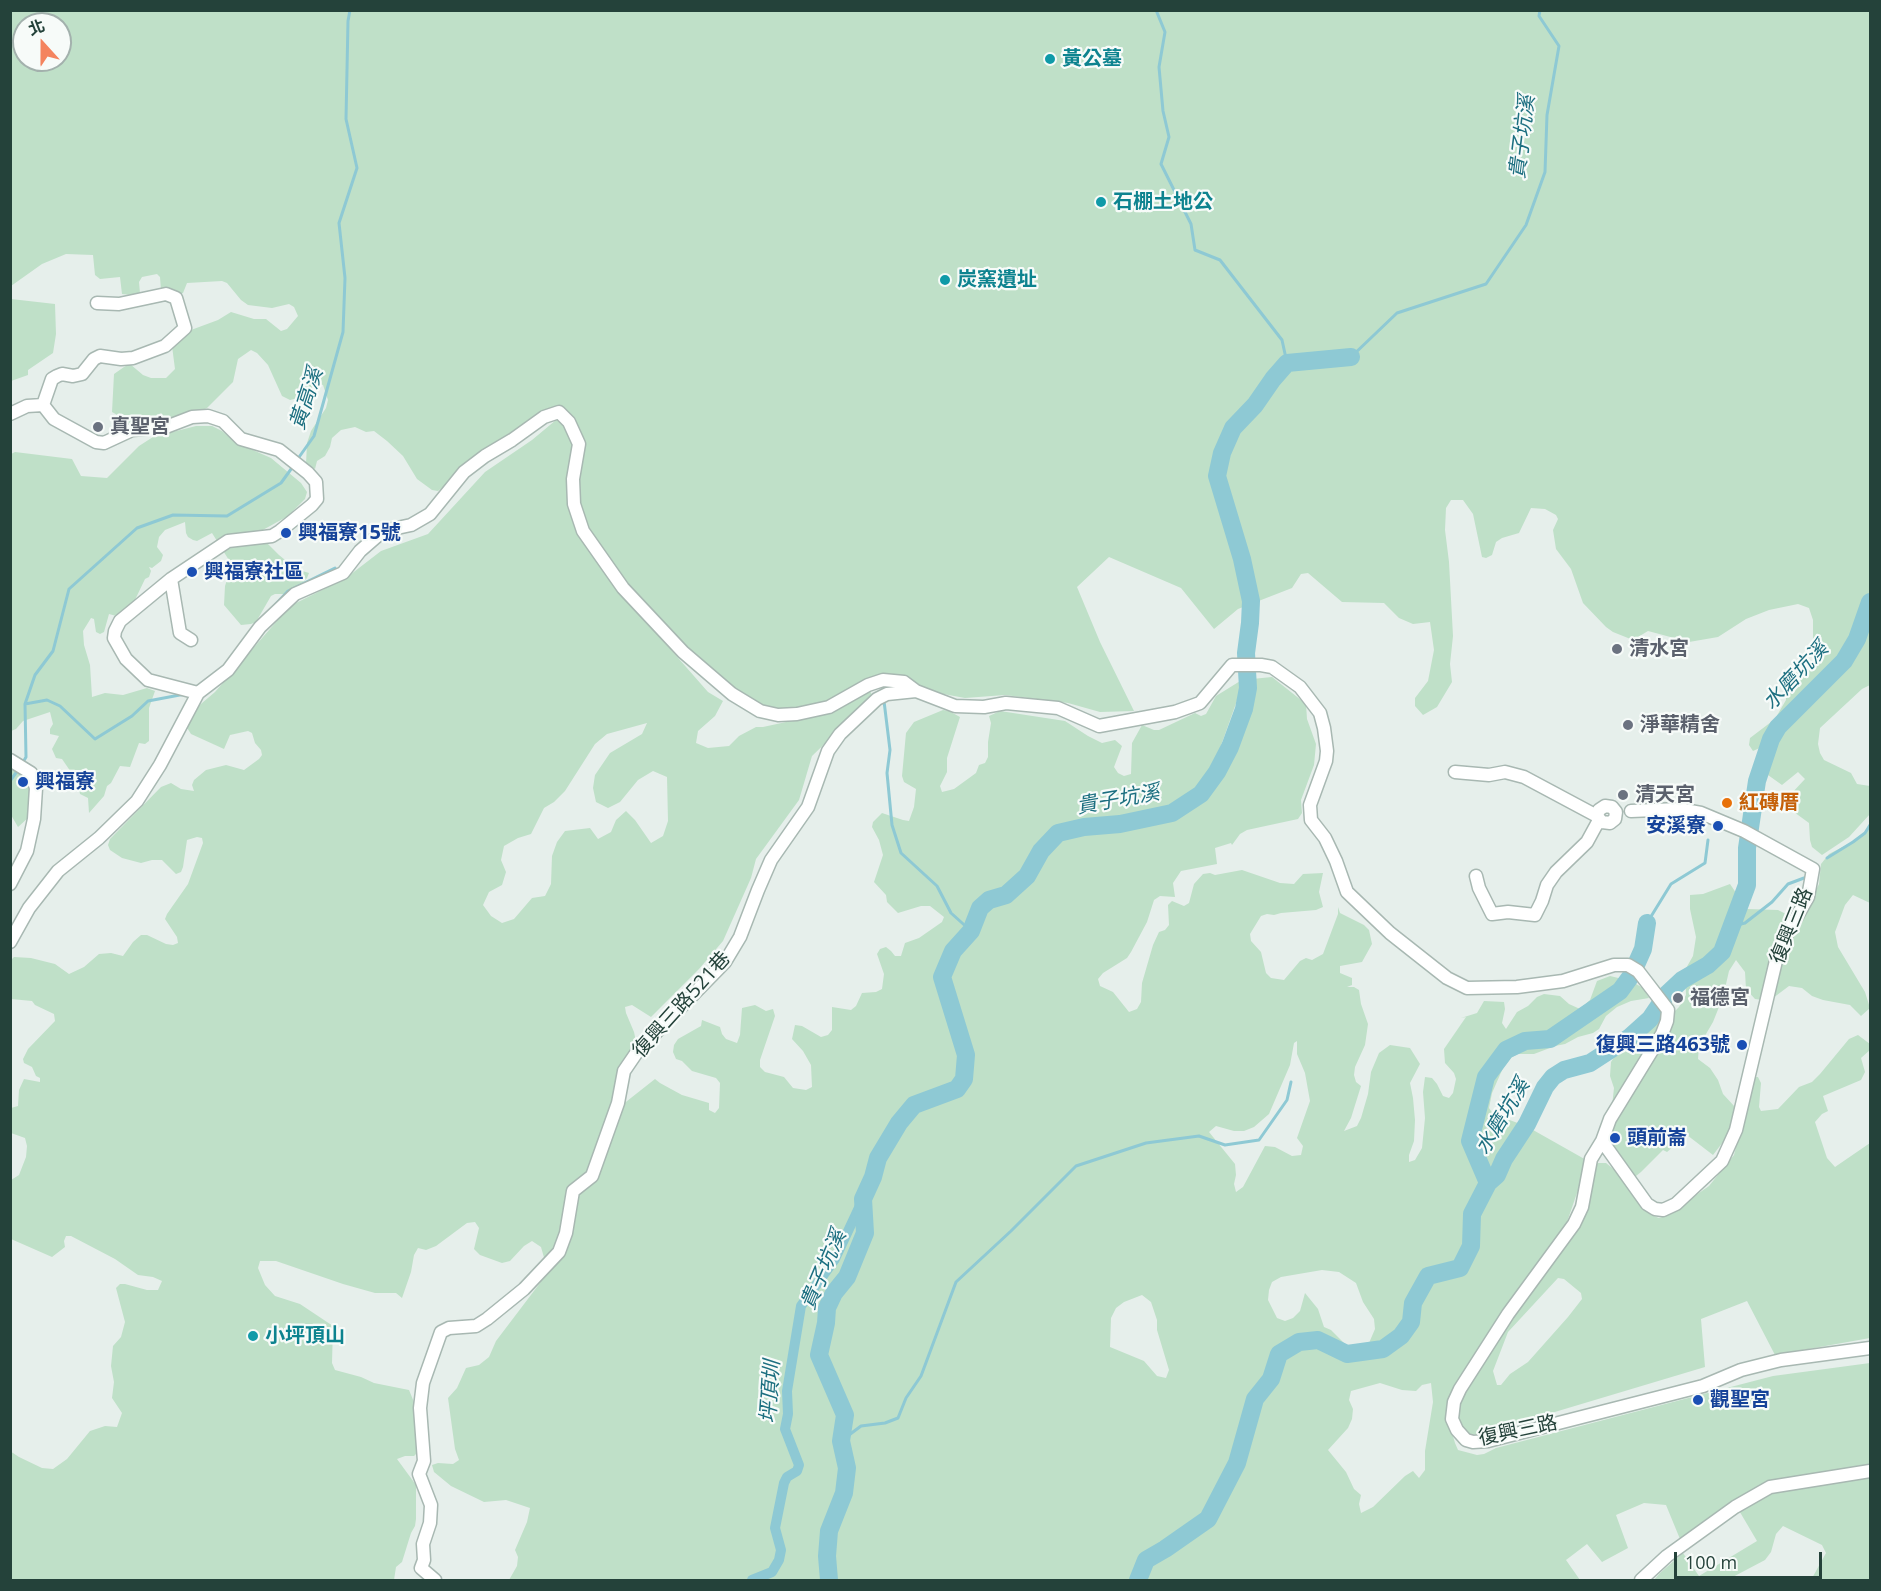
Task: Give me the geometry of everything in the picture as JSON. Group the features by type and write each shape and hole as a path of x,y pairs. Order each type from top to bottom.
{"street":[{"path":"44,405 52,379 57,376 82,374 94,359 100,356 133,358 165,346 185,328 176,298 166,294 119,304 97,303"},
{"path":"10,414 27,406 44,405"},
{"path":"10,942 29,908 58,871 99,838 137,801 160,765 198,693 148,680 126,659 114,638 120,621 171,579 228,540 272,536 312,506 317,499 316,482 308,473 279,450 241,439 223,421 208,416 192,417 166,427 132,430 104,443 96,442 54,419 44,405"},
{"name":"復興三路521巷","path":"198,693 228,670 260,627 295,594 343,573 360,551 383,531 411,525 429,514 464,472 544,417 559,412 569,422 579,444 573,478 574,504 583,531 623,588 683,652 732,694 760,711 778,715 798,714 829,707 868,685 883,680 904,682 916,691 955,706 984,707 1006,703 1058,708 1099,726 1175,712 1200,703 1210,694 1225,671 1232,665 1261,664 1272,667 1300,687 1320,713 1327,751 1310,805 1311,820 1325,838 1347,892 1399,940 1447,978 1467,988 1517,987 1552,983 1614,965 1633,968 1662,1001"},
{"path":"171,579 180,633 191,640"},
{"name":"復興三路521巷","path":"435,1581 421,1568 424,1560 423,1544 430,1523 431,1505 419,1474 424,1461 420,1408 423,1383 441,1332 476,1326 487,1319 524,1289 559,1252 566,1233 573,1191 592,1176 618,1103 624,1071 636,1052 725,962 740,937 771,860 808,807 828,752 840,734 876,699 887,694 916,691"},
{"path":"10,760 31,772 36,788 34,819 27,851 10,884"},
{"path":"1455,772 1489,775 1504,772 1524,777 1598,818 1587,842 1547,885 1535,915 1508,912 1491,914 1476,876"},
{"name":"復興三路","path":"1602,1142 1647,1203 1655,1209 1663,1210 1676,1204 1722,1161 1736,1130 1779,948 1808,897 1813,869 1749,833 1701,813 1679,809 1631,811"},
{"name":"復興三路","path":"1662,1001 1668,1010 1668,1021 1610,1119 1602,1142 1591,1159 1582,1207 1574,1224 1508,1314 1460,1389 1454,1402 1452,1419 1457,1430 1466,1440 1488,1441 1703,1386 1742,1370 1781,1360 1870,1348"},
{"path":"1641,1581 1667,1556 1735,1507 1770,1487 1870,1471"}],"green space":[{"path":"11,11 1870,11 1870,685 1862,689 1820,728 1818,744 1824,760 1851,773 1857,784 1870,786 1870,814 1849,837 1822,855 1812,847 1809,823 1787,807 1790,795 1805,779 1798,772 1782,785 1768,775 1777,747 1776,743 1773,742 1753,751 1749,745 1750,738 1775,719 1786,700 1785,678 1822,659 1813,639 1813,620 1809,608 1798,604 1769,610 1746,619 1718,637 1689,642 1648,631 1633,640 1606,627 1583,603 1571,569 1556,549 1553,530 1558,519 1556,515 1545,509 1531,508 1519,533 1496,542 1492,555 1486,558 1482,557 1473,514 1463,500 1451,500 1446,508 1445,530 1453,636 1450,664 1452,682 1437,707 1423,715 1415,706 1415,698 1428,681 1434,650 1430,622 1413,624 1399,618 1384,603 1342,602 1308,573 1301,574 1292,588 1238,609 1214,629 1181,588 1109,557 1077,587 1100,642 1134,711 1100,712 1068,703 1005,695 965,698 927,691 885,675 835,699 783,710 763,708 726,682 691,651 629,586 586,529 578,500 582,444 560,408 547,410 487,450 438,491 432,490 417,479 403,456 387,441 374,431 366,432 355,427 341,430 332,438 330,447 325,456 317,461 315,469 306,464 307,443 311,431 326,408 328,400 323,385 317,383 302,397 290,400 282,396 268,365 251,350 238,359 233,382 207,408 182,419 128,427 119,416 112,412 114,374 130,364 143,375 151,378 166,378 175,369 172,346 191,330 218,320 231,312 254,319 266,319 281,331 287,329 298,316 294,307 289,304 272,308 248,305 227,283 222,281 187,283 183,293 178,295 161,290 160,277 157,274 142,277 139,282 140,293 122,294 120,277 100,279 95,275 93,255 66,254 42,264 11,286"},
{"path":"11,299 55,304 56,334 53,353 28,370 28,375 11,381"},
{"path":"556,420 561,420 575,444 571,505 636,610 708,692 723,701 715,716 698,731 696,743 708,748 729,746 739,736 756,727 800,719 835,708 870,691 873,697 812,756 799,800 756,859 751,878 723,941 699,969 651,1017 632,1005 625,1007 637,1046 622,1105 655,1079 682,1095 709,1103 709,1110 715,1113 719,1108 720,1083 716,1078 692,1071 682,1061 676,1059 673,1052 674,1045 678,1039 701,1026 702,1020 720,1027 726,1039 737,1043 740,1035 742,1008 755,1005 766,1011 773,1009 775,1016 760,1060 760,1067 765,1072 784,1077 793,1088 806,1090 812,1087 811,1065 803,1051 792,1039 795,1025 802,1026 821,1037 828,1035 832,1030 832,1007 851,1010 856,1006 862,993 882,989 884,974 877,954 880,949 886,947 895,956 901,956 905,943 919,938 942,922 944,917 930,906 921,906 898,913 887,902 886,895 874,882 883,855 872,827 873,822 882,813 909,821 914,807 916,789 904,782 902,776 906,733 914,722 943,710 960,717 947,758 947,772 940,786 942,792 954,789 976,773 979,765 985,763 988,757 991,723 989,716 1000,711 1065,721 1102,743 1115,740 1122,746 1114,767 1124,776 1131,774 1132,743 1142,725 1159,730 1195,713 1201,716 1206,714 1216,696 1245,678 1213,768 1221,760 1227,747 1252,679 1272,677 1306,704 1307,719 1316,744 1314,765 1301,800 1302,813 1298,819 1247,830 1240,834 1232,845 1231,843 1215,848 1217,864 1181,871 1173,883 1175,897 1160,896 1154,900 1147,922 1131,952 1127,958 1103,973 1098,979 1100,986 1113,992 1129,1012 1137,1009 1141,1002 1142,983 1153,945 1159,932 1165,930 1169,925 1168,905 1172,901 1184,906 1189,903 1194,884 1203,874 1215,875 1242,870 1280,883 1294,884 1303,874 1323,873 1319,892 1323,907 1316,910 1261,916 1250,934 1251,941 1261,952 1266,973 1271,978 1284,980 1300,961 1306,958 1312,960 1323,954 1338,914 1338,907 1340,913 1369,930 1372,944 1362,962 1340,966 1340,973 1352,978 1352,985 1347,987 1359,990 1368,1024 1365,1045 1355,1067 1354,1075 1356,1082 1361,1086 1351,1118 1344,1131 1357,1126 1361,1118 1371,1072 1379,1053 1390,1045 1410,1048 1420,1064 1410,1083 1415,1120 1414,1141 1409,1162 1415,1160 1422,1148 1425,1077 1432,1078 1443,1096 1449,1098 1453,1093 1456,1079 1445,1063 1444,1049 1466,1017 1461,1018 1477,1013 1484,1001 1504,1002 1502,1023 1506,1029 1517,1012 1544,994 1560,996 1569,1004 1580,1009 1590,1000 1597,981 1610,976 1631,981 1643,988 1649,998 1631,1001 1617,1007 1606,1016 1599,1029 1593,1033 1534,1054 1518,1054 1512,1057 1503,1068 1492,1093 1489,1108 1493,1114 1526,1126 1588,1161 1567,1222 1457,1381 1447,1416 1455,1443 1458,1450 1477,1455 1484,1454 1496,1448 1773,1376 1870,1363 1870,1580 1811,1580 1826,1553 1822,1545 1783,1526 1776,1534 1771,1552 1765,1560 1729,1579 1654,1580 1683,1553 1699,1576 1757,1541 1734,1502 1680,1539 1666,1505 1644,1503 1616,1515 1628,1548 1602,1562 1587,1544 1566,1560 1580,1580 509,1580 517,1566 518,1557 515,1550 527,1522 530,1508 506,1500 484,1502 451,1486 434,1472 432,1465 453,1464 459,1460 455,1449 448,1398 457,1388 466,1368 479,1365 489,1357 496,1341 540,1283 547,1268 541,1247 532,1241 510,1261 502,1263 480,1255 474,1249 479,1228 475,1222 467,1223 436,1246 426,1250 418,1248 402,1298 396,1293 375,1293 343,1284 276,1261 260,1261 258,1268 265,1285 275,1296 300,1304 333,1326 332,1363 335,1370 374,1383 409,1390 416,1407 414,1416 420,1450 414,1456 397,1459 416,1485 416,1519 402,1562 396,1567 394,1580 11,1580 10,1451 42,1468 53,1469 67,1459 90,1431 105,1426 117,1427 122,1413 112,1398 114,1382 111,1366 113,1346 121,1337 125,1322 116,1288 120,1284 125,1284 147,1290 158,1290 162,1281 138,1275 115,1259 71,1236 66,1236 65,1247 52,1257 11,1239 11,1180 19,1175 26,1157 27,1146 25,1138 11,1133 11,1108 18,1106 19,1090 24,1079 40,1082 40,1078 36,1076 32,1067 24,1063 23,1059 28,1049 55,1021 54,1014 35,1005 32,1001 11,999 11,960 14,957 31,958 55,964 69,974 84,967 99,954 111,953 123,956 141,935 147,935 166,944 178,943 177,937 165,919 188,884 203,843 202,838 187,840 183,867 181,872 176,874 162,860 141,863 122,858 110,850 108,845 110,839 161,787 171,783 181,789 194,791 192,785 194,780 206,770 226,765 244,770 262,755 252,733 248,731 230,735 224,749 191,734 182,720 215,692 290,606 346,578 381,551 428,534 485,472 532,440","holes":["647,723 642,734 610,753 595,775 593,788 596,802 608,808 620,802 638,780 653,771 667,777 668,821 663,836 651,843 626,811 616,820 611,832 598,839 590,828 565,831 557,842 552,856 551,884 545,896 532,898 514,919 502,923 491,916 483,905 489,892 502,885 506,872 501,860 504,846 531,834 544,808 565,791 595,744 607,734","1297,1041 1297,1054 1305,1073 1310,1101 1297,1138 1303,1146 1301,1155 1292,1156 1275,1147 1265,1146 1243,1187 1236,1192 1235,1164 1209,1132 1216,1126 1244,1131 1254,1127 1269,1114 1290,1065 1294,1043","1322,1270 1339,1272 1356,1283 1363,1302 1374,1319 1375,1329 1363,1357 1354,1358 1347,1352 1344,1343 1331,1330 1324,1327 1318,1309 1305,1293 1300,1311 1293,1318 1285,1321 1277,1318 1268,1300 1272,1282 1281,1277","1142,1295 1151,1302 1169,1370 1166,1378 1157,1376 1144,1361 1110,1347 1111,1318 1116,1308","1380,1383 1402,1390 1416,1391 1422,1385 1431,1383 1433,1402 1425,1451 1425,1470 1419,1478 1413,1471 1405,1476 1373,1507 1361,1513 1359,1504 1361,1495 1354,1489 1346,1472 1328,1450 1348,1428 1352,1419 1353,1409 1349,1400 1351,1391"]},
{"path":"196,426 212,426 222,431 246,447 271,458 301,483 307,492 305,499 288,516 261,531 266,542 279,555 296,569 309,573 292,594 271,596 256,622 241,625 224,605 225,586 232,565 212,533 197,541 193,540 186,533 185,522 165,530 159,537 157,547 163,555 161,561 152,568 149,567 151,571 149,577 145,579 133,604 120,617 109,614 104,632 100,634 96,632 94,619 91,618 83,631 84,645 90,665 92,697 105,693 123,695 147,688 155,691 149,708 149,741 145,744 139,743 130,767 120,766 107,786 104,796 89,813 88,798 80,794 73,775 62,759 56,758 52,749 59,736 50,734 53,724 50,712 23,721 11,731 11,454 15,452 72,459 81,476 107,478 139,446 153,437"},
{"path":"11,767 32,775 28,818 18,827 11,815"},
{"path":"1870,827 1870,903 1853,895 1845,905 1835,932 1838,947 1865,992 1870,1008 1861,1016 1850,1005 1823,1000 1812,996 1802,988 1789,986 1769,1001 1755,999 1746,989 1745,972 1736,960 1729,971 1723,997 1713,1022 1699,1046 1698,1059 1710,1068 1723,1094 1735,1107 1726,1138 1713,1155 1687,1135 1667,1152 1663,1150 1641,1172 1633,1176 1608,1142 1614,1088 1610,1076 1611,1062 1618,1051 1625,1031 1642,1019 1662,1012 1668,1018 1679,1007 1686,995 1685,970 1693,956 1696,937 1690,909 1690,895 1703,894 1730,884 1747,909 1778,910 1790,916 1805,909 1819,884 1821,864 1829,854 1860,838"},
{"path":"1858,1035 1870,1044 1870,1050 1861,1058 1865,1072 1861,1080 1823,1096 1828,1111 1815,1122 1827,1158 1835,1167 1870,1143 1870,1338 1775,1355 1747,1301 1701,1319 1705,1367 1478,1435 1467,1434 1458,1420 1458,1406 1464,1391 1559,1251 1593,1169 1598,1163 1606,1163 1616,1171 1651,1215 1659,1218 1666,1216 1709,1186 1734,1155 1753,1077 1758,1077 1761,1083 1759,1107 1761,1111 1778,1109 1799,1087 1812,1082 1849,1039","holes":["1558,1278 1564,1279 1581,1293 1582,1299 1528,1362 1510,1374 1501,1385 1497,1385 1493,1371 1508,1332"]}],"waterway":[{"name":"黃高溪","path":"297,460 314,436 343,332 345,278 339,223 357,168 346,119 350,10"},
{"path":"1156,10 1165,32 1159,67 1163,111 1169,137 1161,164 1191,224 1195,250 1220,260 1282,340 1287,363"},
{"name":"貴子坑溪","path":"1351,357 1397,313 1486,284 1526,225 1545,172 1547,115 1559,46 1539,16 1540,10"},
{"name":"貴子坑溪","path":"829,1580 827,1556 829,1531 844,1493 847,1468 841,1441 845,1415 819,1355 827,1308 834,1293 847,1277 865,1233 863,1199 873,1177 878,1158 899,1123 914,1105 957,1089 964,1079 966,1055 942,977 953,951 971,931 980,908 989,900 1006,895 1027,876 1041,851 1058,833 1084,827 1120,824 1172,813 1201,794 1217,772 1230,747 1244,709 1248,688 1246,653 1251,601 1242,559 1217,476 1222,453 1233,428 1255,405 1287,363 1351,357"},
{"name":"黃高溪","path":"22,764 26,757 25,704 35,675 53,651 69,589 137,528 173,515 227,516 281,483 294,465"},
{"path":"274,606 288,591 335,568"},
{"name":"水磨坑溪","path":"1138,1580 1146,1560 1208,1519 1237,1463 1255,1399 1271,1379 1279,1354 1299,1342 1318,1340 1347,1354 1383,1349 1401,1336 1411,1322 1413,1303 1428,1276 1460,1268 1471,1246 1472,1214 1488,1183 1497,1175 1504,1159 1527,1124 1545,1087 1553,1077 1564,1070 1590,1063 1630,1037 1650,1019 1667,994 1682,980 1708,965 1722,952 1747,885 1747,848 1757,781 1771,739 1778,727 1844,661 1857,639 1870,602"},
{"path":"25,704 47,700 60,706 95,739 132,716 148,701 185,694"},
{"path":"884,701 890,750 887,773 892,825 901,853 937,886 951,913 971,931"},
{"name":"黃高溪","path":"10,781 18,770"},
{"path":"1827,858 1865,833 1870,825"},
{"path":"1647,923 1671,884 1705,863 1708,840"},
{"path":"1733,926 1745,923 1772,902 1788,884 1804,878"},
{"path":"1488,1183 1470,1141 1486,1077 1506,1050 1525,1041 1550,1039 1620,991 1631,976 1643,949 1647,923"},
{"path":"841,1441 861,1426 885,1423 898,1418 906,1398 921,1376 956,1282 1076,1166 1146,1143 1199,1136 1225,1145 1259,1140 1287,1100 1291,1082"},
{"name":"坪頂圳","path":"752,1580 772,1572 779,1560 781,1550 775,1528 784,1483 787,1477 797,1471 799,1465 785,1429 788,1414 787,1391 801,1306 835,1259 863,1199"}],"place":[{"name":"黃公墓","path":"1050,59"},
{"name":"石棚土地公","path":"1101,202"},
{"name":"炭窯遺址","path":"945,280"},
{"name":"真聖宮","path":"98,427"},
{"name":"興福寮15號","path":"286,533"},
{"name":"興福寮社區","path":"192,572"},
{"name":"清水宮","path":"1617,649"},
{"name":"淨華精舍","path":"1628,725"},
{"name":"興福寮","path":"23,782"},
{"name":"清天宮","path":"1623,795"},
{"name":"紅磚厝","path":"1727,803"},
{"name":"安溪寮","path":"1718,826"},
{"name":"福德宮","path":"1678,998"},
{"name":"復興三路463號","path":"1742,1045"},
{"name":"頭前崙","path":"1615,1138"},
{"name":"小坪頂山","path":"253,1336"},
{"name":"觀聖宮","path":"1698,1400"}]}
